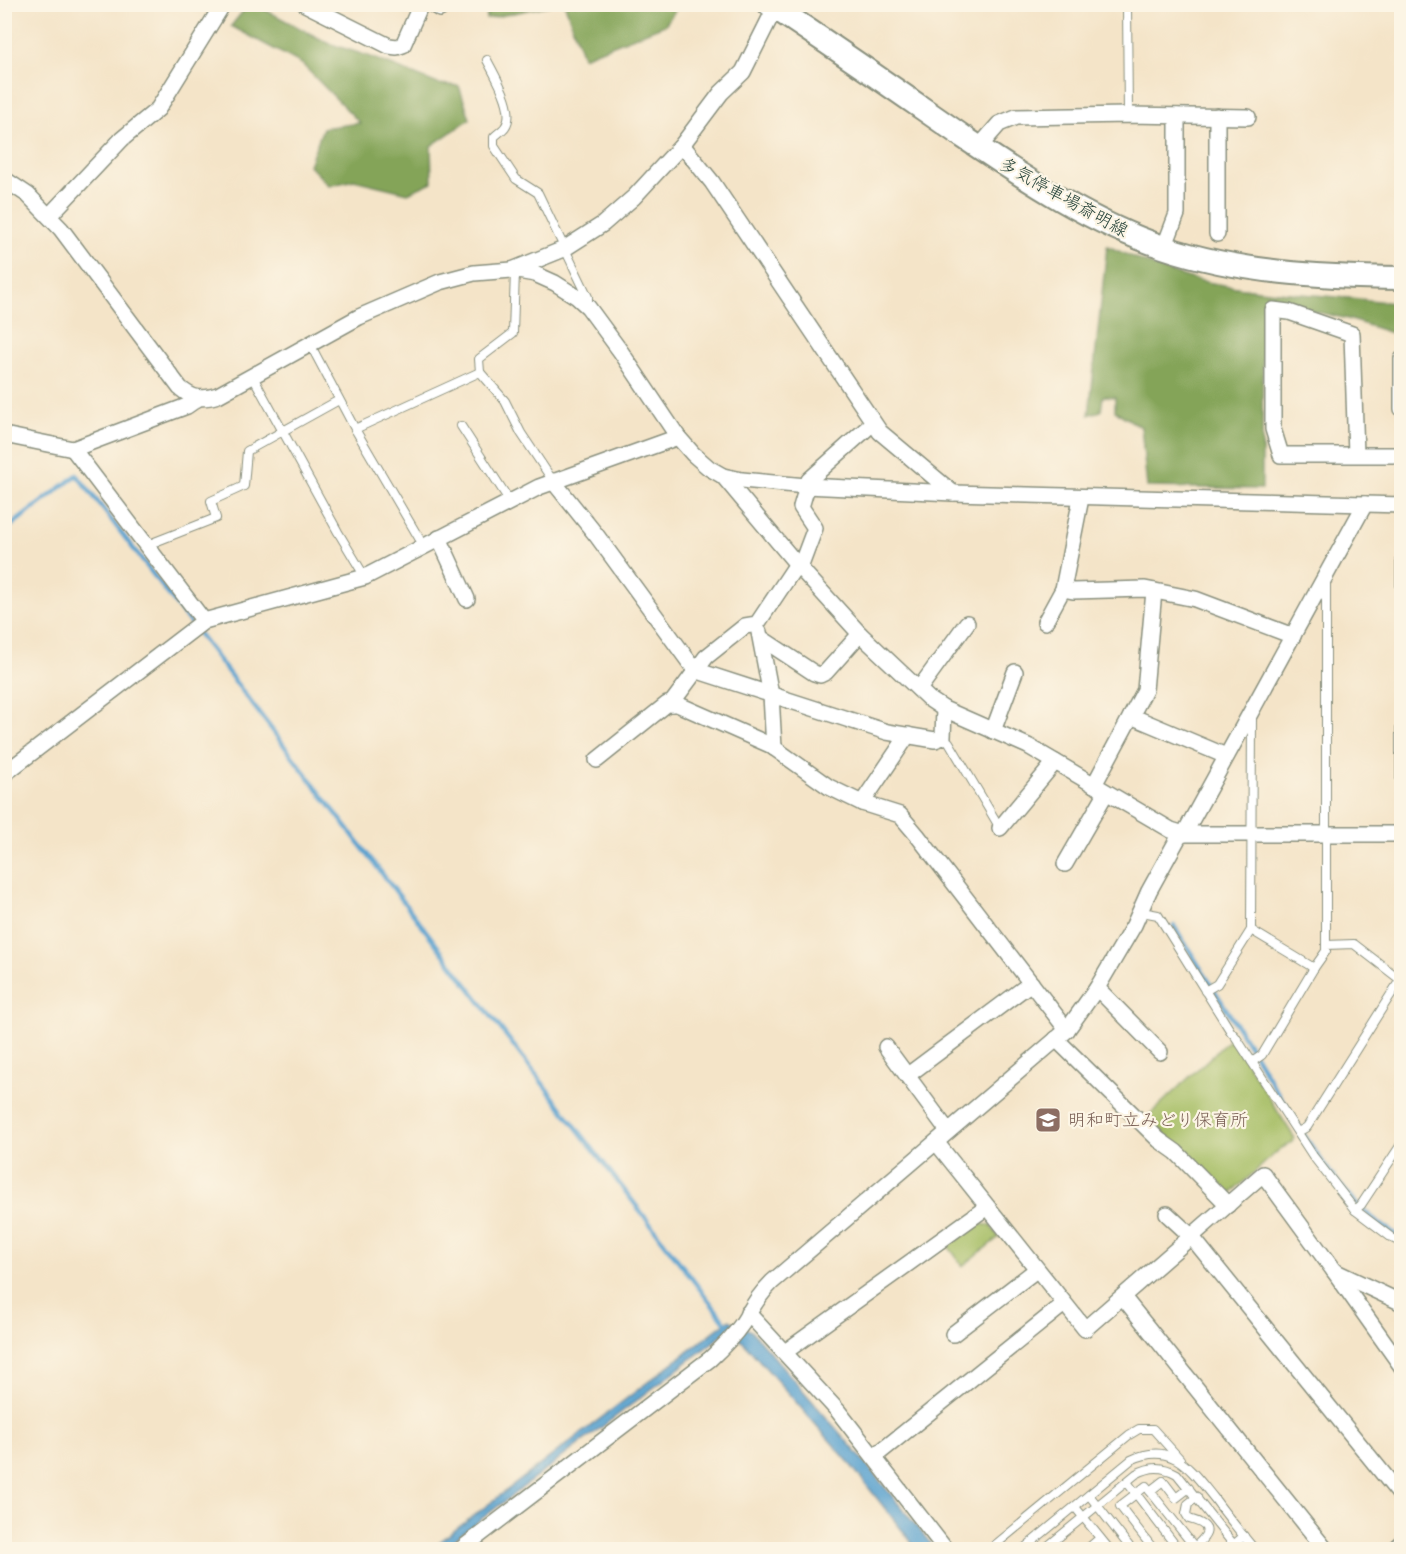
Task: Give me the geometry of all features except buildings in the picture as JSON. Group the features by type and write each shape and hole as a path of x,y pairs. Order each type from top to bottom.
{"main road":[{"name":"多気停車場斎明線","path":"774,6 1025,178 1081,210 1164,248 1233,265 1292,274 1401,278"}],"street":[{"path":"49,216 122,140 158,109 223,4"},
{"path":"305,4 389,46 397,47 403,45 421,4"},
{"path":"514,271 564,249 603,224 634,197 682,145 721,93 743,72 774,6"},
{"path":"979,147 999,124 1016,117 1128,115 1248,117"},
{"path":"1164,248 1176,214 1177,116"},
{"path":"1217,116 1217,234"},
{"path":"682,145 712,182 880,432 953,493"},
{"path":"4,178 28,195 49,216 180,388 189,396 197,399"},
{"path":"4,435 73,449 187,406 197,399 218,395 359,317 440,282 474,273 514,271 535,274 555,282 588,307 678,437 709,468 723,476 806,486 953,493 1400,505"},
{"path":"1356,455 1352,334 1289,312 1273,310 1273,429 1281,455 1356,455 1401,455"},
{"path":"1401,359 1401,409"},
{"path":"774,748 771,695 759,631 798,566 815,528 801,507 809,480 873,423"},
{"path":"4,774 204,621 365,577 423,545 553,481 678,437"},
{"path":"73,449 204,621"},
{"path":"723,476 798,566 860,634 944,709 1028,746 1171,830 1182,833 1401,834"},
{"path":"553,481 597,536 695,670 887,732 935,740 943,737 944,709"},
{"path":"1045,622 1063,589 1081,498"},
{"path":"460,1550 710,1359 731,1339 758,1296 772,1282 1062,1034 1097,988 1142,912 1149,891 1227,756 1365,504"},
{"path":"439,538 467,599"},
{"path":"1063,589 1073,591 1145,589 1195,599 1293,636"},
{"path":"1065,864 1131,716 1145,690 1154,591"},
{"path":"919,689 967,623"},
{"path":"671,704 706,657 745,626 759,631 814,673 820,675 826,672 860,634"},
{"path":"993,731 1015,672"},
{"path":"597,760 667,704 677,704 774,748 830,787 862,803 900,815 1031,983 1062,1034 1160,1140 1176,1152 1228,1205"},
{"path":"1131,716 1227,756"},
{"path":"862,803 908,735"},
{"path":"1000,828 1055,762"},
{"path":"908,1075 1031,983"},
{"path":"1097,988 1160,1052"},
{"path":"886,1047 948,1131"},
{"path":"936,1142 1085,1329 1263,1174 1401,1367"},
{"path":"785,1352 987,1207"},
{"path":"1167,1214 1191,1236 1401,1497"},
{"path":"953,1334 1036,1270"},
{"path":"1334,1271 1401,1303"},
{"path":"1123,1297 1326,1550"},
{"path":"874,1457 1064,1304"},
{"path":"746,1317 785,1352 838,1411 946,1550"},
{"path":"1393,1550 1401,1542"}],"lane":[{"path":"1127,4 1128,115"},
{"path":"487,60 506,100 509,115 506,126 494,137 494,146 516,179 538,193 588,297 588,307"},
{"path":"514,271 513,333 479,359 480,372 505,401 521,433 553,481"},
{"path":"310,344 355,429 423,545"},
{"path":"355,429 480,372"},
{"path":"253,376 332,522 365,577"},
{"path":"147,545 216,518 211,501 244,486 247,451 339,400"},
{"path":"460,426 511,503"},
{"path":"1298,1132 1307,1127 1401,980 1400,505"},
{"path":"1252,1062 1262,1055 1326,951 1326,575"},
{"path":"1205,991 1217,984 1251,930 1252,708"},
{"path":"943,737 949,742 1000,828"},
{"path":"1142,912 1158,915 1313,1156 1358,1207 1362,1217 1401,1243"},
{"path":"1251,930 1314,968"},
{"path":"1326,945 1354,944 1401,980"},
{"path":"1358,1207 1401,1143"},
{"path":"989,1550 1139,1429 1153,1429 1193,1472 1253,1549"},
{"path":"1022,1550 1131,1460 1142,1455 1166,1454 1183,1462"},
{"path":"1042,1550 1146,1468 1162,1468 1177,1474 1197,1497 1233,1548 1244,1536"},
{"path":"1150,1491 1163,1481 1176,1498 1190,1488"},
{"path":"1126,1482 1179,1550"},
{"path":"1154,1550 1120,1506 1146,1486 1194,1548 1204,1538 1207,1531 1203,1522 1190,1519 1186,1514 1188,1504 1197,1497"},
{"path":"1089,1496 1132,1550"},
{"path":"1075,1507 1110,1550"},
{"path":"1086,1550 1100,1538"}],"green space":[{"path":"489,4 551,5 486,19"},
{"path":"565,4 679,5 665,25 583,57"},
{"path":"245,5 256,5 328,43 371,57 438,84 459,86 470,119 431,146 432,182 408,193 354,180 329,186 309,165 323,128 360,123 302,64 231,26 244,10"},
{"path":"1107,246 1190,278 1227,286 1401,304 1401,336 1348,319 1263,300 1262,489 1147,487 1141,427 1115,411 1115,397 1103,396 1101,411 1089,415"},
{"path":"1231,1038 1294,1137 1293,1142 1280,1149 1228,1196 1147,1117"},
{"path":"977,1224 990,1225 999,1237 963,1266 948,1246"}],"water":[{"path":"729,1320 756,1336 857,1453 935,1549 917,1549 846,1459 744,1343 729,1330 442,1549 429,1550"}],"waterway":[{"path":"4,531 77,475 729,1327"},
{"path":"1174,926 1317,1154 1358,1204 1379,1224 1402,1237"}],"place":[{"name":"明和町立みどり保育所","path":"1048,1120"}]}
